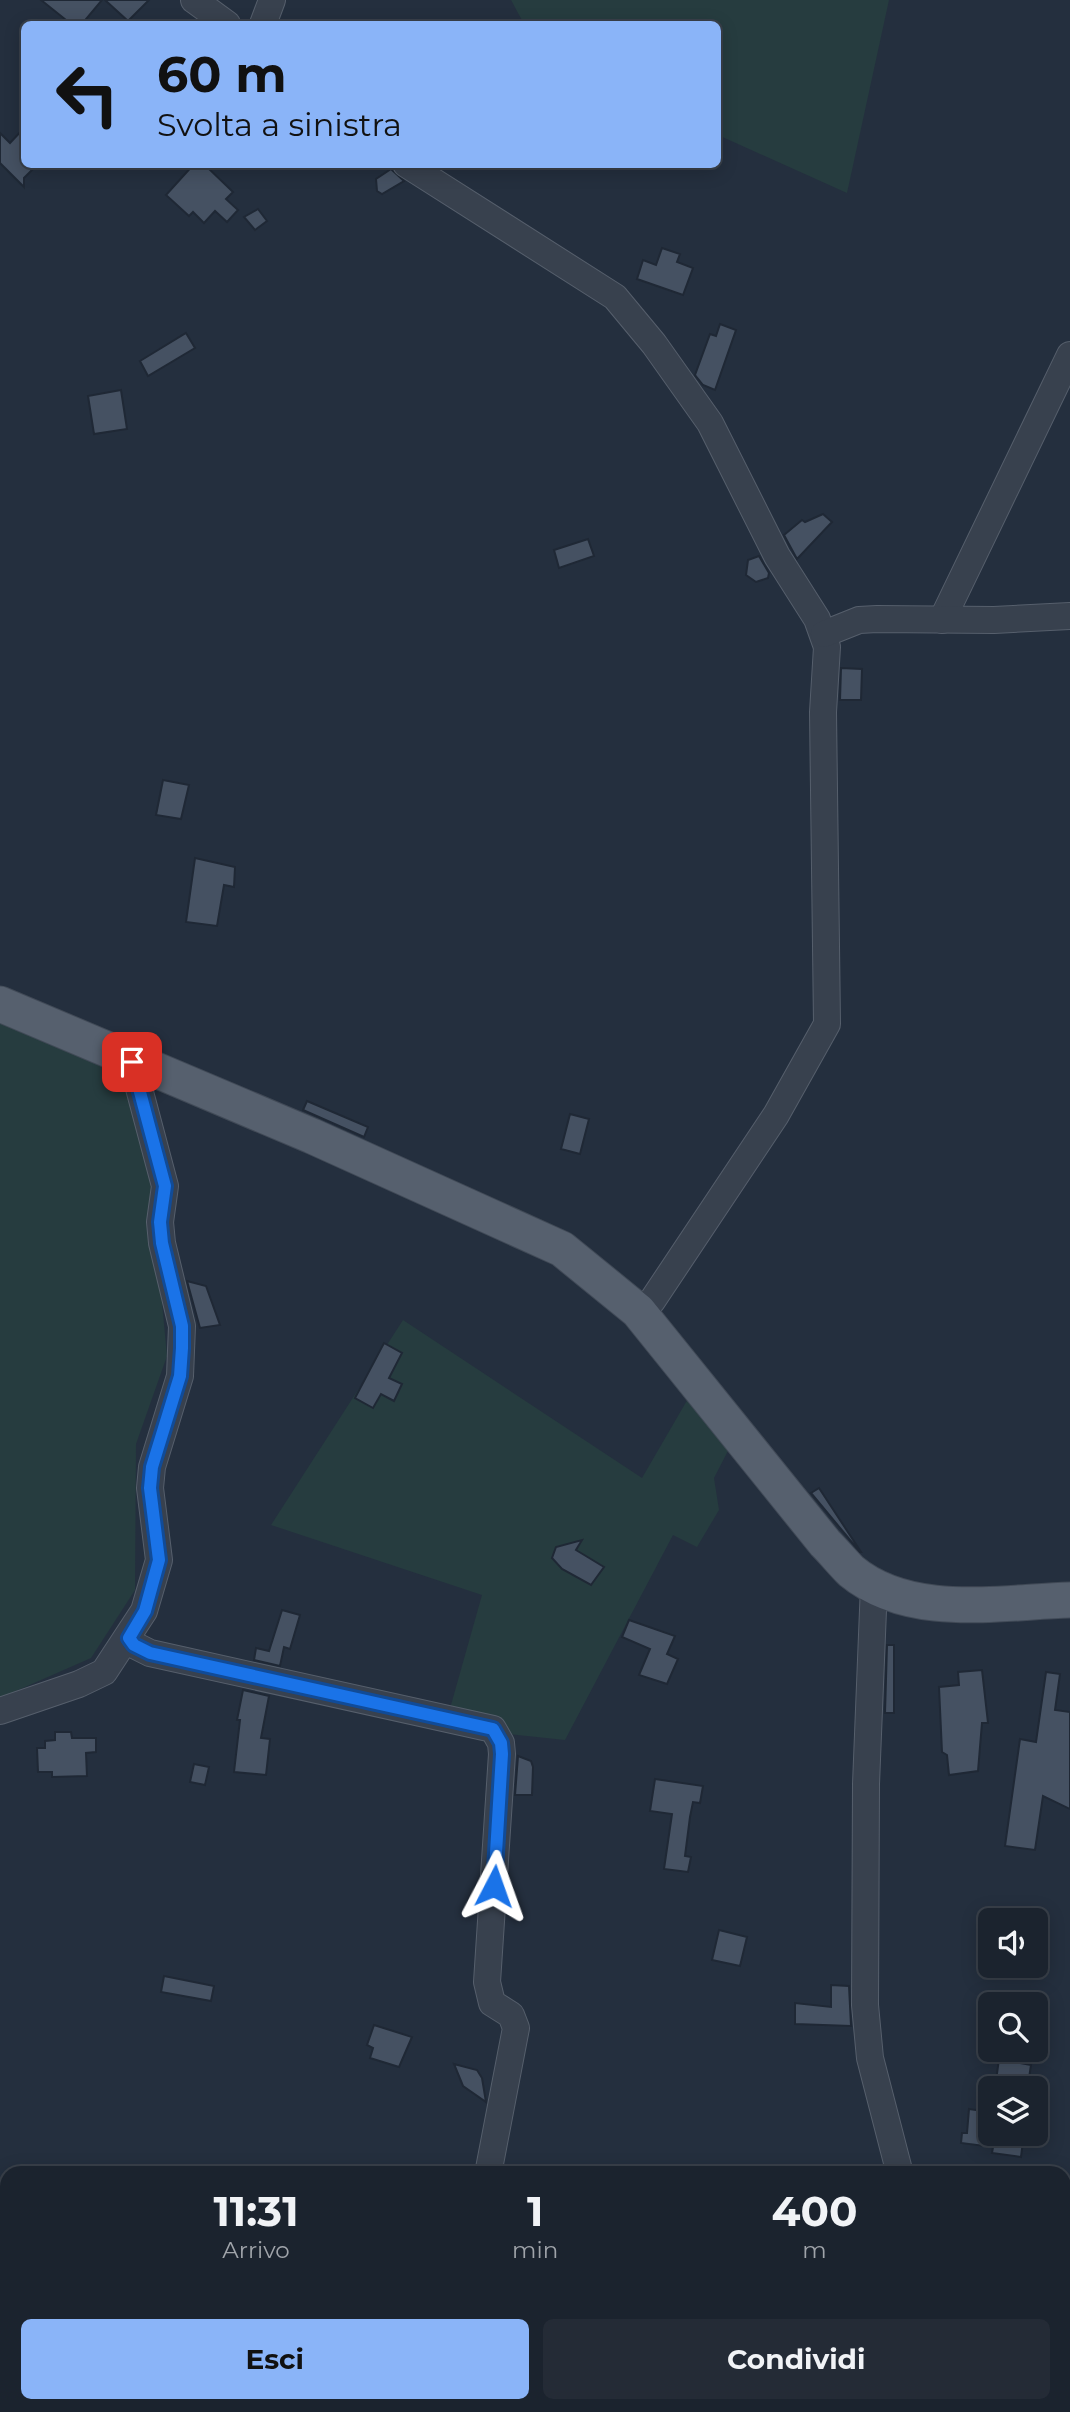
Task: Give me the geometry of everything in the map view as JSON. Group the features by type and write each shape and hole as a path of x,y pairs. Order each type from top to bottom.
{"main road":[{"path":"0,1004 312,1136 562,1249 638,1311 825,1543 852,1571 874,1585 906,1599 950,1604 1070,1600"}],"street":[{"path":"194,0 223,21"},
{"path":"264,21 272,0"},
{"path":"412,168 615,297 654,344 710,423 777,556 824,634 827,647 823,712 827,1024 776,1115 652,1301 638,1311"},
{"path":"942,620 1070,355"},
{"path":"824,634 859,620 1070,616"},
{"path":"0,1711 79,1684 104,1672 145,1611 159,1560 150,1507 151,1477 180,1376 182,1326 162,1243 160,1222 165,1186 132,1062"},
{"path":"874,1585 866,1784 865,2005 870,2058 898,2166"},
{"path":"129,1638 134,1645 150,1653 493,1729 498,1735 502,1754 487,1982 492,2003 511,2015 516,2028 490,2166"}],"green space":[{"path":"511,0 889,0 847,193 721,136 721,21 522,21"},
{"path":"0,1015 127,1075 147,1143 167,1356 136,1444 135,1590 91,1658 0,1698"},
{"path":"403,1320 642,1478 689,1397 730,1447 714,1478 719,1510 697,1547 673,1535 565,1740 498,1733 449,1712 482,1595 271,1525"}],"building":[{"path":"41,0 102,0 84,21 67,21"},
{"path":"105,0 149,0 128,21"},
{"path":"21,131 21,168 34,168 24,178 24,187 0,163 0,133 10,143"},
{"path":"190,168 208,168 233,192 226,199 238,210 227,222 215,211 204,223 193,212 189,216 166,195"},
{"path":"391,169 404,181 382,194 377,191 376,179"},
{"path":"258,209 267,221 255,230 244,217"},
{"path":"662,248 680,254 677,262 693,268 683,295 637,279 643,260 656,265"},
{"path":"720,324 736,330 715,390 703,385 695,375 710,334 716,336"},
{"path":"186,333 195,348 148,376 140,361"},
{"path":"121,390 127,429 94,434 88,396"},
{"path":"823,514 832,522 797,559 784,535 802,520 805,522"},
{"path":"588,539 594,556 559,568 554,550"},
{"path":"759,556 769,573 768,578 756,582 746,575 748,560"},
{"path":"841,668 862,669 861,700 840,700"},
{"path":"163,780 189,785 181,819 156,815"},
{"path":"195,858 235,867 234,887 224,885 217,926 186,922"},
{"path":"307,1101 368,1127 364,1137 303,1110"},
{"path":"570,1114 589,1119 580,1154 561,1149"},
{"path":"187,1281 206,1286 220,1325 200,1328"},
{"path":"384,1343 402,1353 389,1378 402,1384 394,1401 381,1394 373,1408 355,1398"},
{"path":"819,1488 861,1552 811,1493"},
{"path":"582,1540 576,1550 604,1567 591,1585 562,1569 552,1558 556,1547"},
{"path":"282,1610 300,1615 290,1649 284,1647 280,1666 254,1660 256,1648 269,1651"},
{"path":"629,1620 675,1636 667,1654 678,1659 667,1684 639,1675 650,1649 622,1637"},
{"path":"887,1645 894,1645 894,1713 885,1713"},
{"path":"982,1670 988,1723 982,1723 978,1771 949,1775 947,1755 942,1752 939,1687 959,1685 958,1672"},
{"path":"1046,1672 1060,1674 1055,1710 1070,1712 1070,1809 1043,1796 1035,1850 1005,1846 1020,1739 1036,1742"},
{"path":"243,1690 269,1696 261,1738 270,1739 266,1775 234,1772 240,1720 237,1720"},
{"path":"55,1732 71,1732 72,1738 96,1738 96,1752 86,1753 87,1776 52,1777 52,1772 38,1772 37,1748 45,1748 45,1741 55,1740"},
{"path":"518,1756 531,1761 532,1795 515,1795"},
{"path":"194,1764 209,1767 205,1785 190,1782"},
{"path":"655,1779 703,1786 700,1803 693,1802 690,1817 685,1856 691,1857 688,1872 664,1869 672,1814 650,1811"},
{"path":"719,1930 747,1937 740,1966 712,1960"},
{"path":"164,1976 214,1986 211,2001 161,1992"},
{"path":"831,1985 849,1986 851,2026 795,2024 795,2003 831,2007"},
{"path":"374,2025 412,2037 399,2067 370,2058 373,2048 367,2045"},
{"path":"999,2062 1031,2065 1029,2076 997,2076"},
{"path":"454,2064 477,2070 482,2078 486,2102 463,2086"},
{"path":"969,2109 978,2110 978,2145 961,2143 962,2133 967,2133"},
{"path":"985,2146 1022,2146 1021,2157 992,2153 993,2147"}],"route":[{"path":"132,1062 155,1139 165,1186 160,1222 162,1243 171,1269 182,1326 182,1348 180,1376 152,1467 150,1507 159,1560 145,1611 129,1638 134,1645 150,1653 493,1729 501,1743 502,1754 494,1886"}]}
